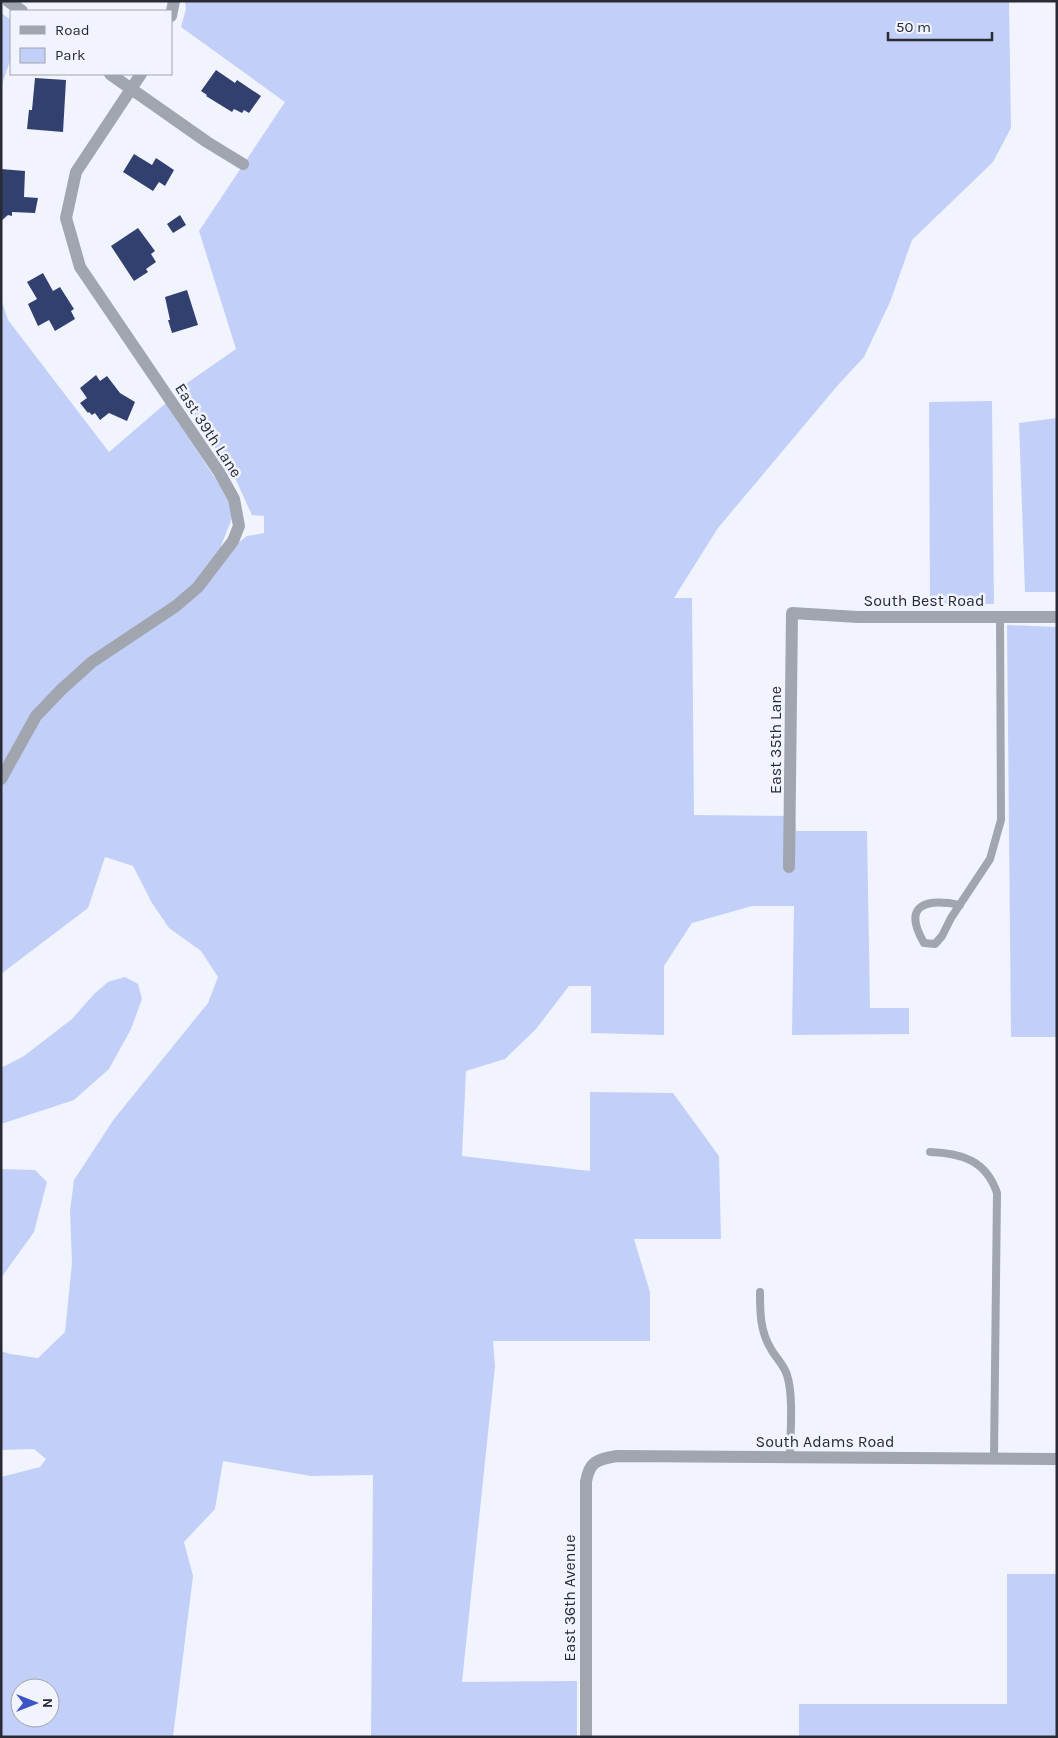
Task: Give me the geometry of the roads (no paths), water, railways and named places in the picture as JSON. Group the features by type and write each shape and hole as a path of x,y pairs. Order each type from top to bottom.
{"street":[{"path":"8,1 21,10"},
{"path":"112,75 207,142 244,164"},
{"name":"East 39th Lane","path":"1,779 36,716 92,662 176,606 198,587 233,541 239,526 234,499 219,472 80,267 66,218 76,172 140,75"},
{"name":"South Best Road","path":"792,613 858,616 1057,617"},
{"name":"East 35th Lane","path":"789,867 792,613"},
{"name":"South Adams Road","path":"594,1462 617,1456 1057,1458"},
{"name":"East 36th Avenue","path":"586,1737 586,1482 588,1471 594,1462"}],"lane":[{"path":"960,905 944,902 931,903 924,904 917,911 915,921 917,931 924,943 935,944 942,936 990,859 1001,820 1000,617"},
{"path":"930,1152 952,1153 973,1162 991,1177 997,1193 994,1458"},
{"path":"760,1292 763,1333 787,1375 790,1457"}]}
